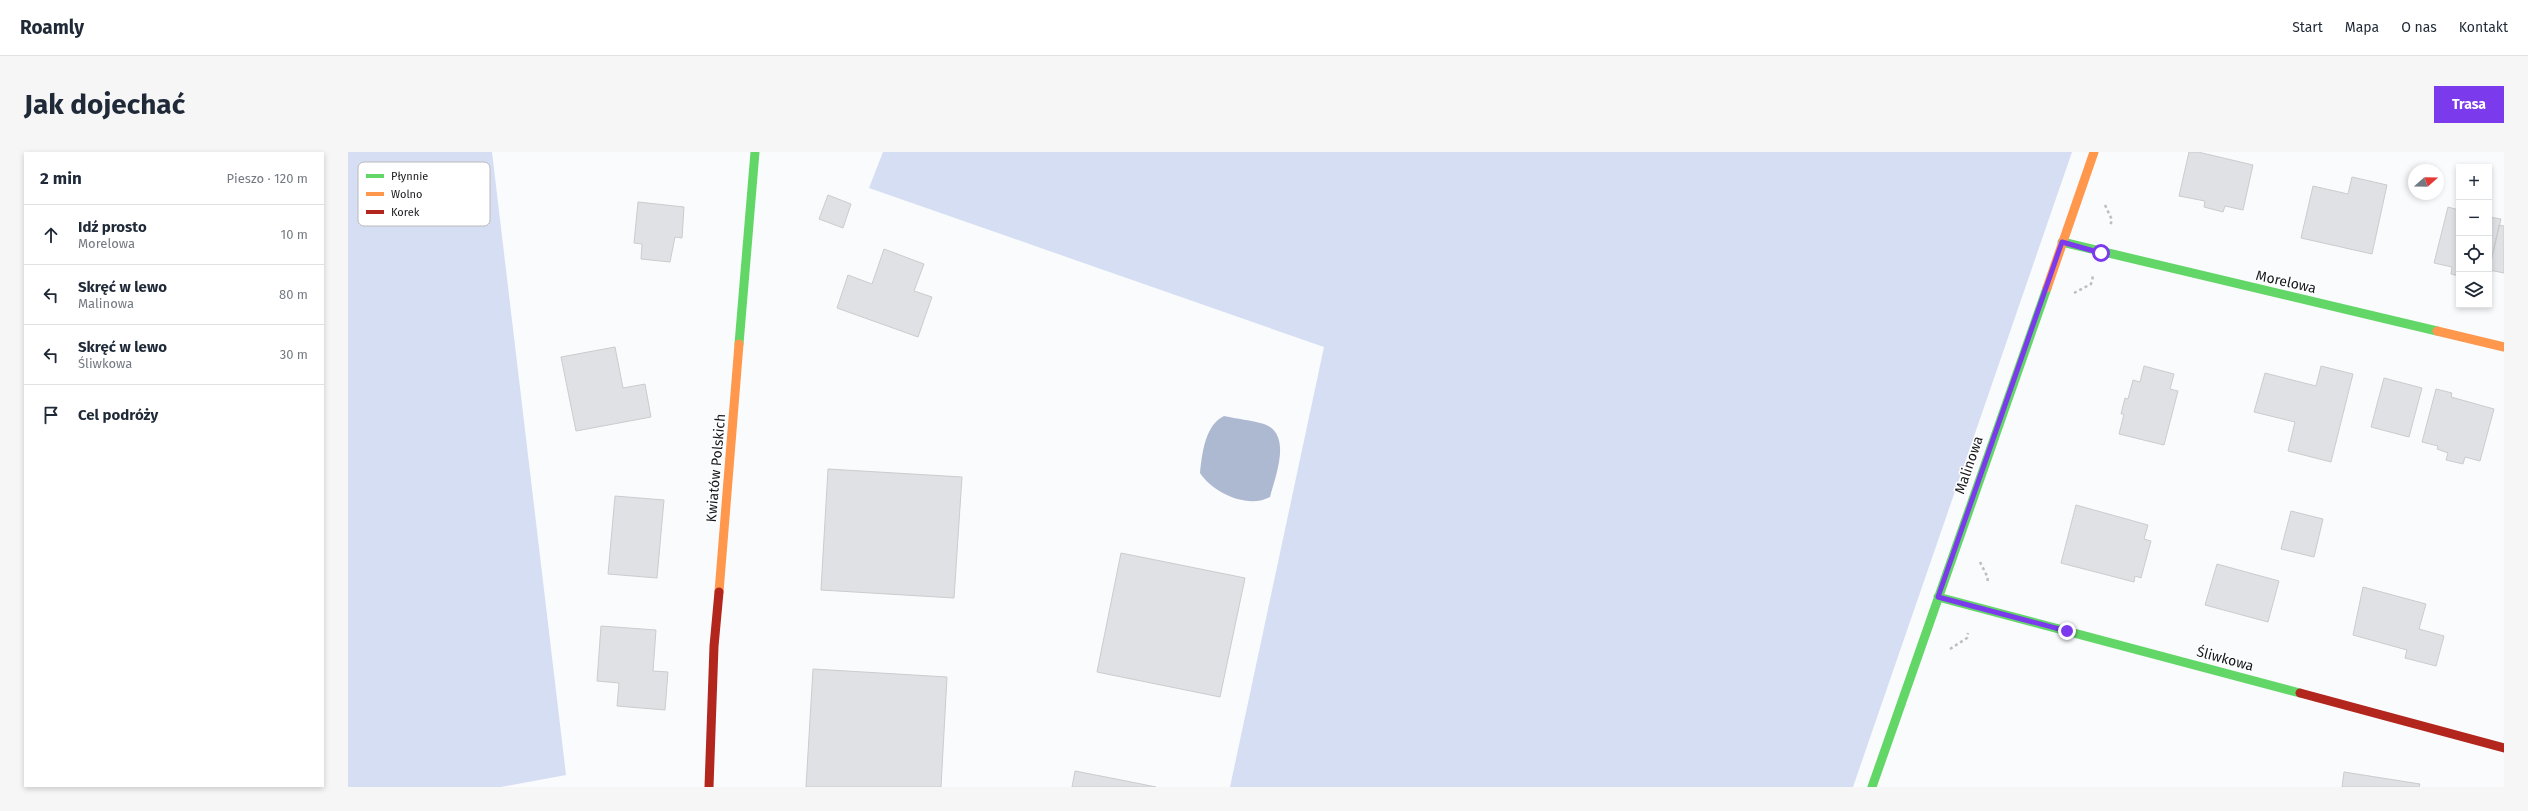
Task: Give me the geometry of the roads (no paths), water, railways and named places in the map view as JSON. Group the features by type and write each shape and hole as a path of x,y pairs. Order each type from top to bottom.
{"street":[{"name":"Kwiatów Polskich","path":"709,787 714,646 755,152"},
{"name":"Malinowa","path":"1872,787 2094,152"},
{"name":"Morelowa","path":"2062,242 2504,347"},
{"name":"Śliwkowa","path":"1938,597 2504,748"}]}
